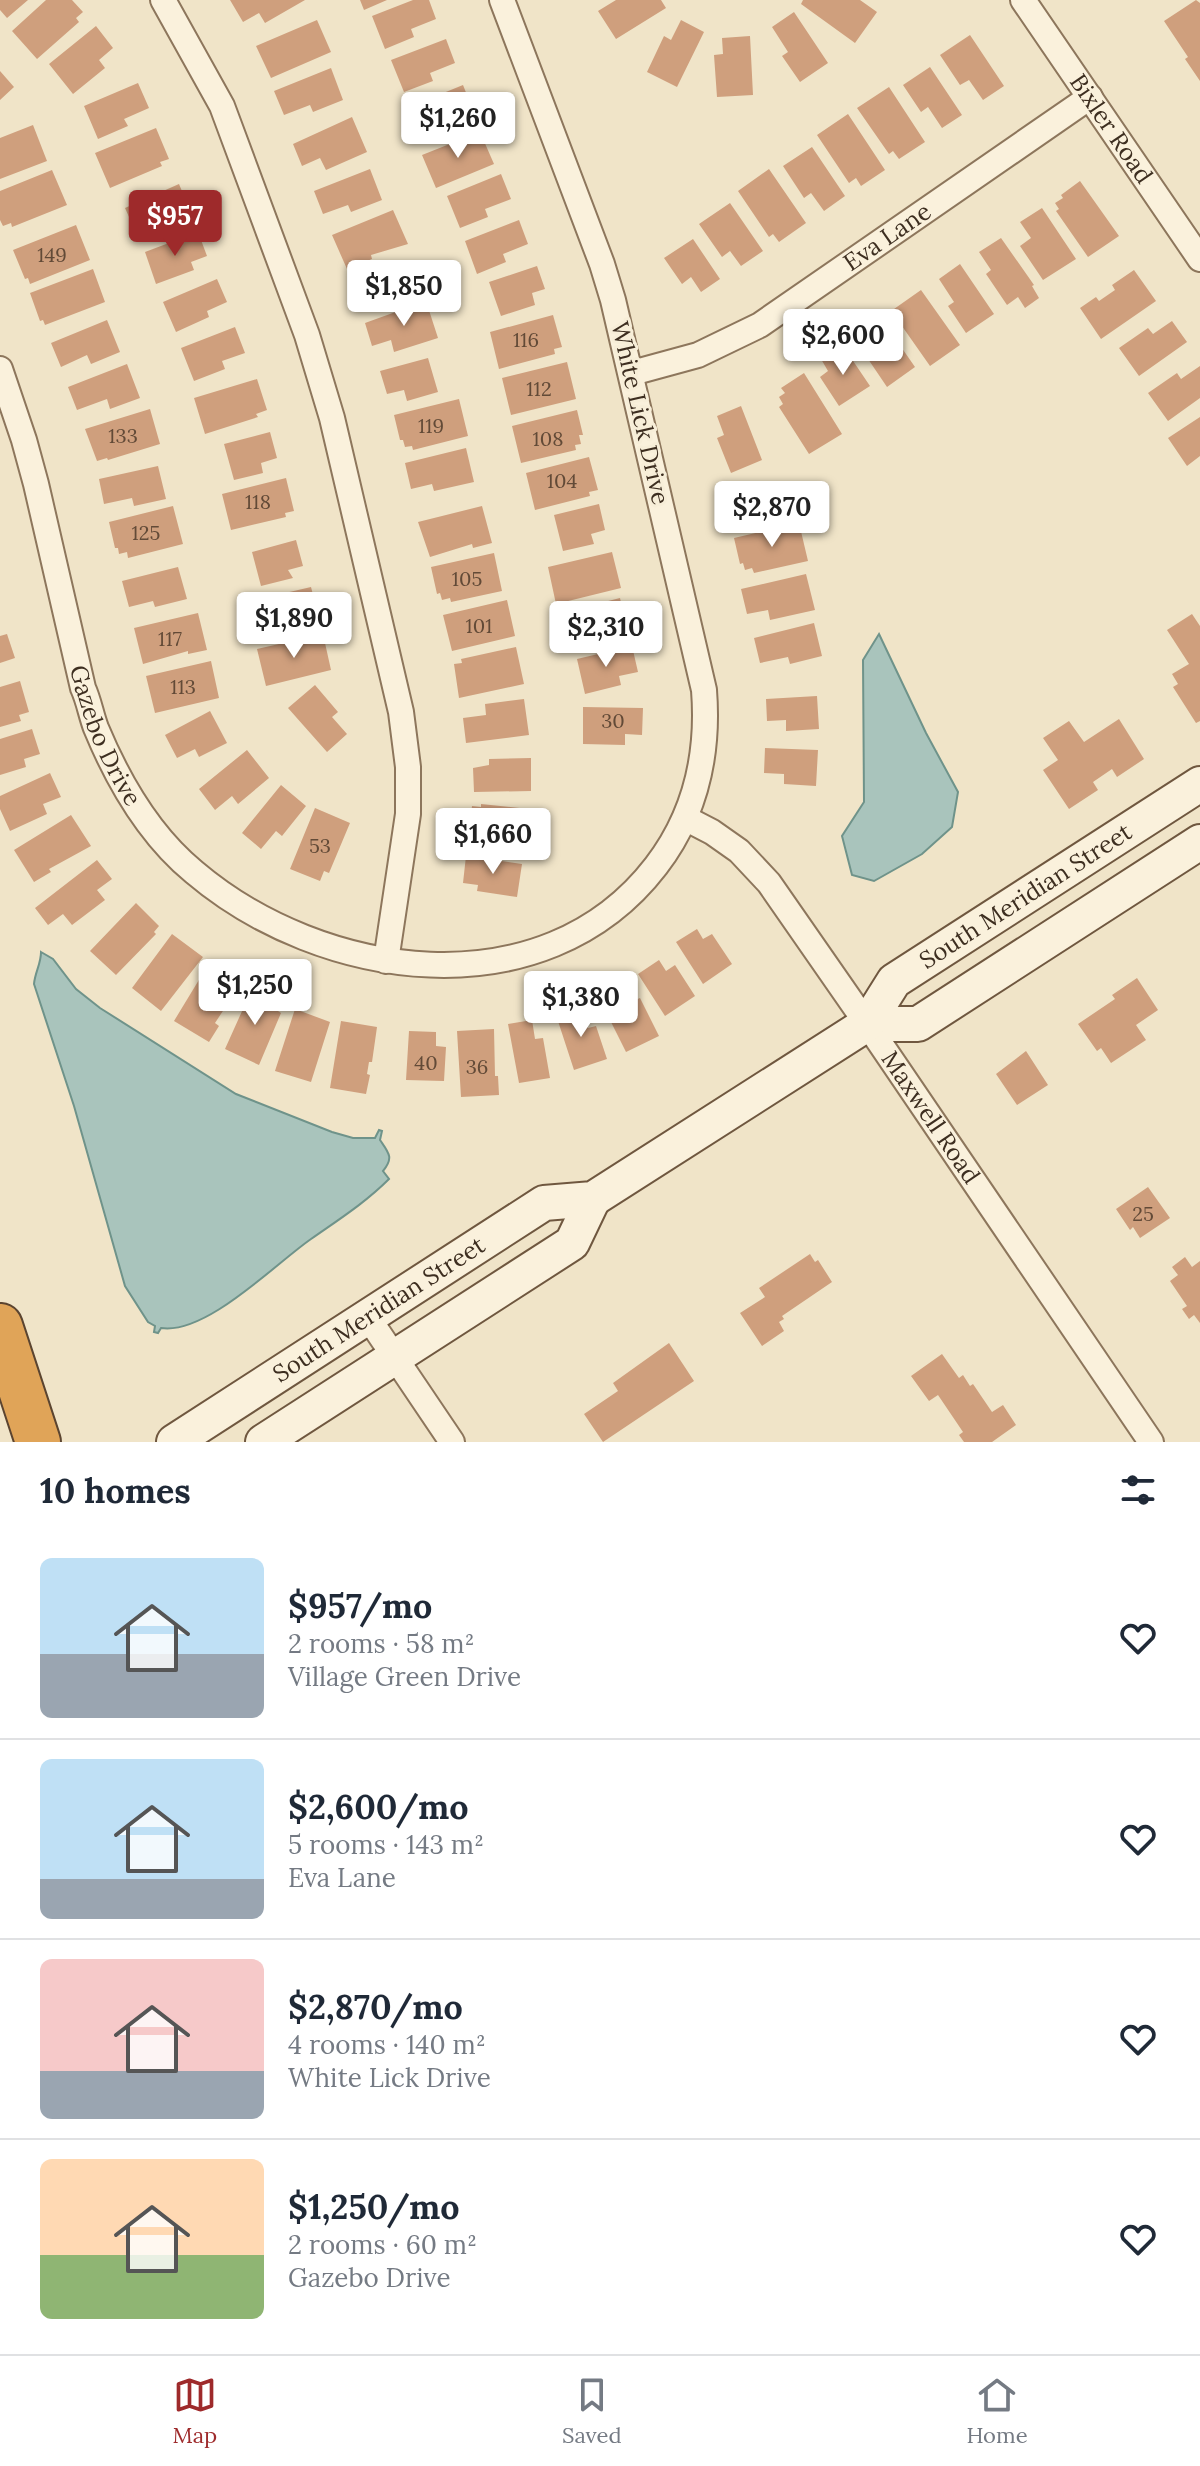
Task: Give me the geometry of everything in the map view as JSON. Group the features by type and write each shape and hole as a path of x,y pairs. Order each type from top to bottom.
{"highway":[{"path":"0,1326 38,1442"}],"main road":[{"name":"South Meridian Street","path":"174,1442 544,1203 593,1199 867,1024 894,981 1200,784"},
{"name":"South Meridian Street","path":"867,1024 918,1024 1200,842"},
{"name":"South Meridian Street","path":"263,1442 572,1243 593,1199"}],"street":[{"path":"163,0 222,106 307,335 332,418 401,712 408,767 408,814 386,961"},
{"name":"White Lick Drive","path":"386,961 435,964 483,962 519,956 578,933 606,916 638,888 664,855 685,818 696,788 705,747 704,690 632,373 602,264 502,0"},
{"name":"Bixler Road","path":"1023,0 1200,259"},
{"name":"Eva Lane","path":"632,373 711,351 760,325 1090,97"},
{"name":"Gazebo Drive","path":"0,369 24,440 83,688 117,774 149,824 194,873 262,920 305,940 349,954 386,961"},
{"name":"Maxwell Road","path":"685,818 739,851 769,883 1151,1442"},
{"path":"367,1316 452,1442"}],"water":[{"path":"879,634 958,792 952,827 922,854 874,881 852,875 842,836 864,802 863,660"},
{"path":"41,952 53,959 76,989 100,1008 236,1094 353,1138 375,1138 379,1130 382,1131 380,1140 389,1159 383,1171 389,1179 361,1204 219,1310 198,1321 154,1332 155,1326 148,1322 125,1286 74,1106 34,984"}],"building":[{"path":"0,0 28,0 7,18 0,10"},
{"path":"46,0 72,0 83,12 76,18 79,22 37,59 12,31"},
{"path":"230,0 305,0 265,23 259,13 243,22"},
{"path":"360,0 387,0 364,10"},
{"path":"413,0 429,0 436,19 411,29 414,37 385,49 372,16"},
{"path":"616,0 661,0 666,8 616,39 598,11"},
{"path":"803,0 860,0 877,12 855,43 801,4"},
{"path":"1196,0 1200,3 1200,81 1164,21"},
{"path":"794,12 828,63 800,82 782,56 788,52 772,27"},
{"path":"317,20 331,52 271,78 256,46"},
{"path":"681,20 704,32 677,87 647,72 664,36 671,40"},
{"path":"96,26 113,48 99,60 105,68 73,94 49,64"},
{"path":"970,35 1004,86 983,100 969,80 960,85 940,55"},
{"path":"750,36 753,95 717,97 714,55 723,54 722,38"},
{"path":"446,39 455,63 430,73 433,81 404,92 391,60"},
{"path":"930,67 962,115 942,128 928,107 921,112 903,85"},
{"path":"331,68 343,100 313,112 310,105 284,115 274,91"},
{"path":"0,71 14,87 0,100"},
{"path":"138,83 149,108 124,119 128,126 98,139 84,106"},
{"path":"463,85 473,110 448,120 451,128 422,139 409,107"},
{"path":"889,87 925,142 899,159 893,151 889,154 857,108"},
{"path":"848,114 885,170 861,186 856,178 849,183 817,135"},
{"path":"352,117 367,152 326,170 320,158 302,166 293,144"},
{"path":"33,125 47,161 0,179 0,138"},
{"path":"156,128 169,159 160,162 162,166 110,188 95,153"},
{"path":"480,132 494,164 436,188 422,155"},
{"path":"812,147 845,196 824,211 811,193 804,198 783,166"},
{"path":"370,169 382,200 351,212 348,205 323,214 314,191"},
{"path":"769,169 806,223 779,242 773,234 769,237 738,191"},
{"path":"52,170 67,205 12,227 11,223 3,226 0,220 0,191"},
{"path":"501,174 511,199 485,209 488,217 460,228 447,196"},
{"path":"1080,181 1119,236 1088,257 1056,211 1059,209 1055,203"},
{"path":"179,184 189,208 169,217 171,222 138,237 125,208"},
{"path":"730,203 763,251 741,266 730,251 722,257 699,224"},
{"path":"1042,208 1076,259 1043,280 1020,246 1031,238 1020,222"},
{"path":"393,210 408,244 371,255 372,259 347,269 332,235"},
{"path":"519,220 528,244 503,254 506,262 477,274 465,241"},
{"path":"76,225 90,260 30,284 13,250"},
{"path":"198,232 207,256 191,262 194,270 156,284 145,252"},
{"path":"1001,238 1034,285 1039,298 1025,308 1018,297 1007,305 986,274 991,270 979,252"},
{"path":"693,239 720,279 701,292 691,277 682,284 664,258"},
{"path":"406,260 418,291 387,303 384,295 359,305 350,282"},
{"path":"960,264 994,314 966,333 948,306 954,302 939,279"},
{"path":"537,266 545,289 532,293 535,305 501,316 489,282"},
{"path":"93,269 105,302 45,325 43,320 40,321 30,293"},
{"path":"1134,270 1156,301 1101,339 1080,308 1096,297 1099,301 1115,290 1112,285"},
{"path":"217,279 227,302 207,311 209,317 176,332 163,302"},
{"path":"921,290 960,345 930,366 897,319 900,317 894,309"},
{"path":"426,301 438,338 394,352 391,340 372,346 365,323"},
{"path":"553,315 562,347 554,349 555,354 499,369 490,332"},
{"path":"881,318 915,367 887,387 866,356 872,352 860,333"},
{"path":"107,320 120,352 91,364 87,355 61,367 51,343"},
{"path":"1172,321 1187,342 1139,376 1119,348 1148,328 1153,334"},
{"path":"235,327 245,353 222,361 225,369 194,381 181,348"},
{"path":"839,348 842,352 845,349 870,386 839,406 820,377 828,371 821,359"},
{"path":"428,358 438,392 407,401 404,390 387,394 380,371"},
{"path":"567,362 576,399 511,415 502,378"},
{"path":"127,364 140,398 110,409 107,399 77,410 68,387"},
{"path":"1200,366 1200,398 1168,421 1148,393 1177,373 1181,379"},
{"path":"804,373 842,434 809,454 779,407 783,404 779,397 785,393 781,388"},
{"path":"257,379 267,410 256,414 258,417 205,434 194,398"},
{"path":"459,399 468,436 413,450 412,446 405,447 403,440 400,440 394,415"},
{"path":"741,406 762,460 731,473 717,438 724,435 717,416"},
{"path":"150,409 160,444 97,461 85,429"},
{"path":"577,410 583,435 579,435 581,444 575,445 576,450 521,463 512,426"},
{"path":"1200,417 1200,456 1187,466 1168,438"},
{"path":"270,432 277,458 261,463 263,473 234,480 224,444"},
{"path":"466,448 474,482 434,491 432,484 411,489 405,463"},
{"path":"589,457 598,490 589,492 590,496 535,510 526,473"},
{"path":"158,466 166,499 134,506 132,498 104,504 99,479"},
{"path":"286,478 294,511 285,513 286,517 231,530 222,494"},
{"path":"599,504 605,530 591,534 594,544 563,551 554,515"},
{"path":"173,506 183,544 128,558 127,552 119,554 109,522"},
{"path":"482,506 492,543 473,548 472,544 430,557 418,522"},
{"path":"799,523 808,561 754,573 752,568 745,570 743,563 740,564 734,538"},
{"path":"296,540 303,566 288,570 293,578 261,586 252,552"},
{"path":"612,552 621,588 556,604 548,567"},
{"path":"494,553 502,591 451,602 450,598 442,600 440,593 437,594 431,567"},
{"path":"178,567 187,599 155,607 153,601 129,607 122,581"},
{"path":"806,574 815,610 770,620 768,610 747,614 741,589"},
{"path":"311,587 317,620 310,622 311,627 255,640 246,602"},
{"path":"620,598 626,624 608,629 610,637 574,646 565,612"},
{"path":"507,600 515,636 452,651 443,615"},
{"path":"198,613 207,650 188,654 188,651 143,664 134,628"},
{"path":"1192,614 1200,626 1200,721 1196,723 1173,687 1178,684 1172,674 1189,664 1167,630"},
{"path":"814,623 822,656 790,664 788,657 760,663 754,638"},
{"path":"7,634 15,658 0,663 0,636"},
{"path":"323,634 331,670 266,686 257,649"},
{"path":"632,646 638,672 619,676 621,685 585,694 577,659"},
{"path":"516,647 524,684 459,698 454,664 462,663 461,659"},
{"path":"211,661 219,698 155,713 146,676"},
{"path":"20,681 29,712 19,715 21,721 0,727 0,687"},
{"path":"315,685 338,712 332,717 347,734 327,752 288,708"},
{"path":"817,696 819,729 786,731 786,720 767,721 766,699"},
{"path":"524,699 529,735 466,743 463,718 486,715 485,704"},
{"path":"583,707 643,708 642,735 625,734 625,745 583,744"},
{"path":"210,711 227,743 199,757 195,749 177,758 165,735"},
{"path":"1119,719 1144,759 1117,777 1112,769 1093,782 1098,790 1069,809 1043,770 1058,760 1043,738 1069,721 1084,742"},
{"path":"32,729 40,754 24,759 26,767 0,775 0,739"},
{"path":"765,748 818,750 816,786 784,784 784,774 764,773"},
{"path":"247,750 269,778 238,804 232,796 215,810 199,789"},
{"path":"531,758 531,791 474,792 473,768 489,765 489,759"},
{"path":"50,773 61,797 43,804 47,814 10,831 0,809 0,796"},
{"path":"281,785 306,806 282,836 276,831 261,849 242,833"},
{"path":"481,804 538,810 534,848 468,842 472,806 481,807"},
{"path":"315,808 350,823 329,873 324,871 320,881 290,869"},
{"path":"71,815 91,846 49,869 51,872 34,882 14,850"},
{"path":"466,856 522,864 517,897 477,891 478,885 463,883"},
{"path":"97,860 112,879 97,890 105,900 72,925 63,914 48,925 35,908"},
{"path":"136,903 159,926 154,932 156,934 116,975 90,951"},
{"path":"697,929 703,939 712,934 732,964 703,984 676,942"},
{"path":"172,934 203,957 161,1011 132,988"},
{"path":"659,960 666,971 675,965 695,996 665,1016 638,974"},
{"path":"208,965 240,985 215,1023 219,1026 209,1042 174,1021"},
{"path":"1137,978 1158,1010 1136,1025 1146,1040 1111,1063 1101,1048 1097,1051 1078,1024 1115,999 1112,995"},
{"path":"623,986 631,1002 640,998 659,1036 626,1052 599,998"},
{"path":"252,989 282,1002 278,1011 281,1013 259,1065 225,1049"},
{"path":"581,1007 588,1028 596,1026 607,1059 574,1070 556,1015"},
{"path":"295,1009 330,1022 311,1082 275,1071"},
{"path":"532,1020 535,1039 543,1038 550,1078 519,1083 508,1024"},
{"path":"341,1021 377,1027 366,1094 330,1088"},
{"path":"494,1029 495,1076 498,1076 499,1095 461,1097 457,1031"},
{"path":"409,1031 436,1032 436,1046 446,1047 444,1081 406,1080"},
{"path":"1026,1051 1048,1085 1017,1105 996,1074"},
{"path":"1148,1187 1170,1218 1140,1238 1133,1227 1130,1230 1116,1209"},
{"path":"810,1254 815,1262 818,1260 832,1282 782,1316 784,1319 779,1322 784,1331 762,1346 740,1313 765,1297 759,1288"},
{"path":"1185,1257 1192,1267 1200,1261 1200,1323 1194,1315 1189,1319 1182,1309 1187,1306 1170,1281 1178,1275 1172,1267"},
{"path":"669,1343 694,1381 603,1442 584,1414 618,1391 613,1383"},
{"path":"942,1354 959,1378 963,1375 970,1386 973,1384 992,1412 1003,1405 1016,1425 992,1442 964,1442 959,1435 963,1432 938,1395 929,1401 911,1376"}]}
